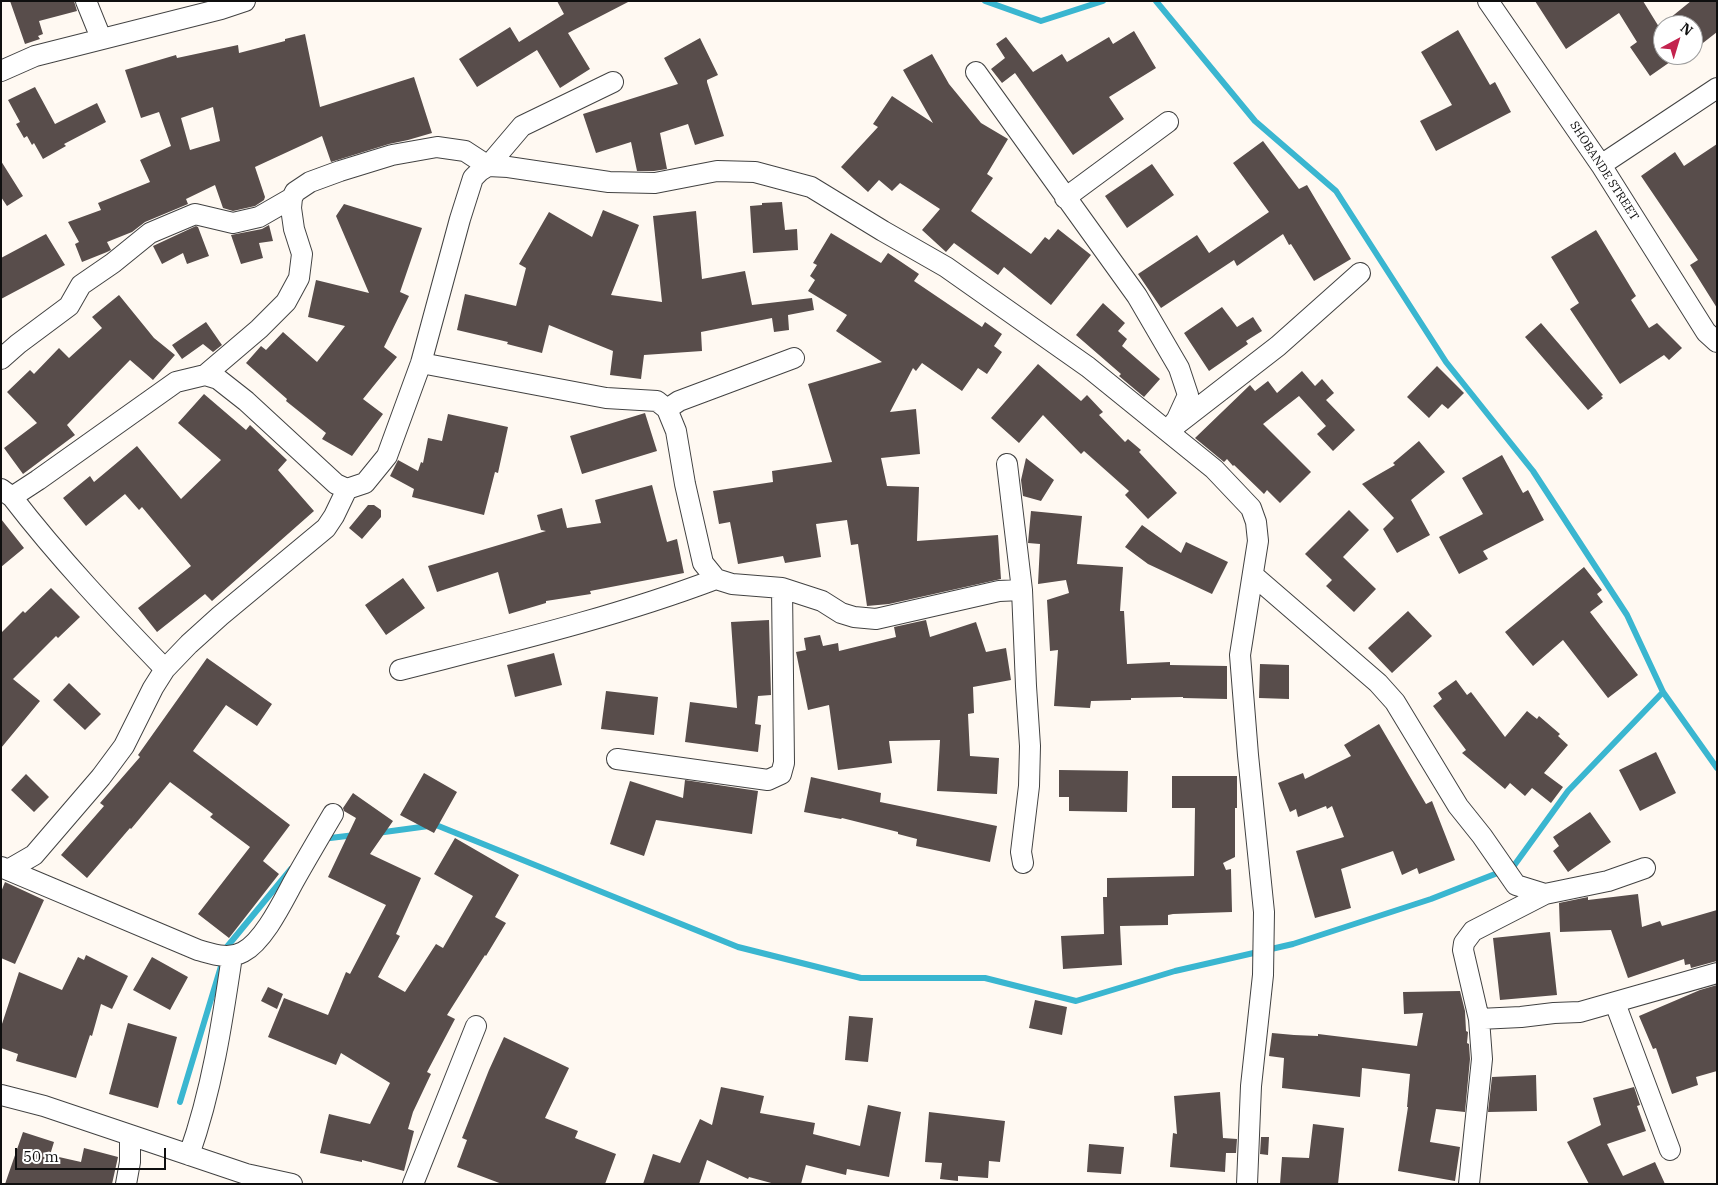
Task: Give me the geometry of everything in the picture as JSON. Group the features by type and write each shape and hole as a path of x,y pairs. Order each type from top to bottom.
{"street":[{"path":"86,1 101,38"},
{"path":"1,71 35,56 221,9 245,1"},
{"name":"SHOBANDE STREET","path":"1488,1 1601,165 1706,332 1717,342"},
{"path":"976,72 1137,296 1179,368 1188,395 1177,419 1168,431"},
{"path":"165,670 89,589 7,493 38,480 176,382 205,376 218,379 246,401 336,484 347,489 365,483 387,456 421,363 473,178 488,166 522,126 613,82"},
{"path":"1601,165 1717,88"},
{"path":"1065,198 1168,122"},
{"path":"205,376 259,329 286,302 299,278 302,254 294,229 291,208 295,192 310,182 340,171 392,155 437,147 465,151 488,166 508,167 609,182 655,183 717,171 755,172 811,187 946,267 1088,367 1214,469 1251,508 1256,522 1258,541 1240,655 1264,912 1263,975 1250,1086 1247,1184"},
{"path":"1,359 69,306 81,285 150,232 195,214 233,223 259,217 292,198"},
{"path":"1168,431 1278,346 1360,273"},
{"path":"667,409 679,402 794,358"},
{"path":"421,363 606,398 657,401 667,409 676,431 685,484 703,563 716,579 732,584 782,588 822,602 841,613 854,617 876,619 999,591 1022,590"},
{"path":"1007,464 1022,590 1030,746 1030,786 1021,852 1023,863"},
{"path":"5,868 34,855 101,777 124,746 165,670 189,644 220,616 326,528 347,489"},
{"path":"1253,574 1378,683 1395,702 1458,806 1516,885 1545,894"},
{"path":"400,670 540,634 683,591 716,579"},
{"path":"617,759 768,780 781,774 784,763 782,588"},
{"path":"5,868 198,950 232,956 244,952 256,941 271,921 333,814"},
{"path":"1469,1184 1482,1059 1479,1018 1463,950 1464,943 1473,931 1545,894 1608,881 1645,868"},
{"path":"189,1155 212,1077 223,1022 232,956"},
{"path":"1479,1018 1580,1012 1717,973"},
{"path":"1615,1003 1670,1150"},
{"path":"413,1184 476,1026"},
{"path":"1,1095 44,1106 189,1155 244,1179 292,1184"},
{"path":"126,1184 130,1162 130,1135"}],"building":[{"path":"10,1 74,1 77,11 39,21 43,34 38,36 40,39 25,44"},
{"path":"557,1 630,1 568,33 590,69 560,88 537,50 477,87 459,59 510,27 519,42 564,14"},
{"path":"1535,1 1643,1 1653,17 1653,65 1666,65 1650,76 1630,47 1637,42 1619,13 1566,49"},
{"path":"1691,1 1717,1 1717,32 1703,43 1703,15 1674,15"},
{"path":"1458,30 1490,85 1495,82 1511,112 1436,151 1420,121 1452,105 1421,52"},
{"path":"1134,31 1156,68 1109,97 1124,119 1073,155 1015,73 1002,83 991,69 1005,58 996,44 1006,37 1033,72 1062,54 1067,62 1109,37 1113,44"},
{"path":"305,34 320,107 414,77 432,133 331,162 322,136 255,167 265,197 264,200 255,206 233,211 223,208 215,185 186,199 188,204 145,222 132,232 107,242 111,250 82,262 75,244 79,242 68,222 101,210 98,203 150,182 140,160 171,146 159,112 141,118 125,70 176,55 177,58 238,45 239,53 285,41 285,39","holes":["213,107 220,141 190,150 181,118"]},
{"path":"700,38 718,75 707,80 707,82 724,136 695,145 688,124 660,133 667,169 654,171 637,171 631,142 596,153 583,114 678,84 664,58"},
{"path":"932,54 949,84 981,123 1008,139 987,174 993,178 971,211 1031,254 1045,237 1049,240 1058,229 1091,255 1051,305 1004,267 998,275 954,243 946,252 922,230 940,209 900,183 892,191 879,180 868,192 841,167 878,127 873,124 892,96 933,123 903,70"},
{"path":"35,87 55,124 97,103 106,122 64,144 66,146 43,159 34,143 32,145 27,136 24,138 16,124 20,122 8,100"},
{"path":"1263,141 1299,189 1307,185 1351,259 1314,281 1283,234 1237,266 1234,260 1161,308 1138,274 1197,235 1209,253 1269,212 1233,163"},
{"path":"1717,144 1717,308 1690,265 1698,260 1641,176 1675,152 1684,166"},
{"path":"1,161 23,196 7,206 1,197"},
{"path":"1152,164 1174,195 1127,228 1105,196"},
{"path":"782,202 785,230 797,229 798,250 753,253 750,206"},
{"path":"344,204 422,228 400,292 409,296 384,347 397,357 363,399 383,414 352,456 322,439 326,433 286,401 287,399 246,363 261,346 266,350 283,332 317,362 345,326 308,317 316,280 369,293 336,216"},
{"path":"603,210 639,225 611,295 662,302 653,216 696,211 702,279 745,271 752,305 812,298 814,310 788,315 789,330 774,332 772,318 701,332 702,351 644,355 641,379 610,375 613,351 549,325 542,353 507,344 508,342 457,330 465,294 516,306 526,268 519,264 549,212 592,237"},
{"path":"269,225 273,241 259,243 263,258 241,264 231,235 262,229"},
{"path":"196,226 209,256 187,264 183,253 162,264 153,246"},
{"path":"1596,230 1636,296 1631,300 1649,328 1657,323 1682,348 1669,360 1664,355 1620,384 1570,309 1579,303 1551,257"},
{"path":"831,233 881,263 888,253 919,274 914,281 982,327 985,322 1002,334 994,346 1002,352 987,374 978,368 962,391 922,363 916,371 913,368 890,412 916,409 920,454 881,458 887,486 919,487 917,541 998,535 1001,579 889,604 867,606 858,544 851,545 847,520 816,524 821,557 785,563 783,556 738,564 730,522 719,524 713,491 773,482 772,471 832,462 808,384 882,362 836,331 847,315 808,291 815,280 810,276 817,265 813,263"},
{"path":"46,234 65,265 1,299 1,258"},
{"path":"119,295 154,338 175,355 153,380 130,360 67,425 75,435 23,474 4,448 37,423 7,392 30,370 34,374 59,348 69,358 102,328 92,317"},
{"path":"1103,303 1125,323 1118,331 1127,339 1122,346 1160,379 1144,397 1076,335"},
{"path":"1222,307 1237,327 1253,317 1262,331 1246,341 1248,344 1209,371 1184,333"},
{"path":"206,322 222,345 213,352 203,344 182,359 172,345"},
{"path":"1541,323 1603,395 1601,396 1603,398 1588,410 1525,337"},
{"path":"1038,364 1081,401 1087,395 1103,412 1099,415 1125,442 1128,439 1141,450 1139,452 1177,493 1148,519 1125,495 1129,491 1084,451 1081,454 1043,415 1019,443 991,418"},
{"path":"1437,366 1464,393 1448,409 1442,404 1429,418 1407,397"},
{"path":"1302,371 1315,386 1322,379 1334,393 1326,400 1355,430 1333,451 1317,434 1326,426 1299,396 1263,424 1311,472 1280,503 1267,490 1264,494 1227,459 1224,462 1195,438 1250,385 1255,391 1268,381 1277,393"},
{"path":"204,394 246,430 250,425 287,460 278,470 314,511 212,601 205,594 157,632 138,608 191,566 142,507 139,510 125,494 86,526 63,498 90,476 94,482 137,446 181,499 221,460 178,423"},
{"path":"645,413 657,451 582,474 570,436"},
{"path":"448,414 508,427 498,473 495,472 484,515 412,497 414,489 390,476 398,460 418,471 421,462 423,463 428,438 442,441"},
{"path":"1419,441 1445,472 1411,500 1430,535 1397,553 1383,529 1394,518 1362,484 1395,465 1393,463"},
{"path":"1502,455 1523,493 1528,490 1544,520 1483,551 1488,559 1459,574 1439,537 1483,514 1462,478"},
{"path":"1026,458 1054,480 1041,501 1023,496 1021,480"},
{"path":"652,485 667,542 677,539 684,573 590,591 591,594 546,601 546,603 509,614 498,572 437,592 428,566 546,531 541,530 537,515 562,508 567,528 601,523 595,500"},
{"path":"368,505 374,505 381,510 381,517 362,539 349,528"},
{"path":"1349,510 1369,530 1343,557 1376,589 1354,612 1326,586 1332,580 1305,554"},
{"path":"1031,511 1082,516 1077,564 1123,567 1120,611 1124,611 1127,664 1170,662 1170,665 1227,666 1227,699 1183,697 1131,698 1131,700 1091,701 1090,708 1054,706 1058,650 1050,651 1047,600 1069,593 1066,580 1038,584 1040,544 1028,543"},
{"path":"1,519 24,548 1,567"},
{"path":"1142,525 1181,553 1186,542 1228,562 1212,594 1148,564 1125,547"},
{"path":"1584,567 1602,590 1597,594 1603,602 1590,612 1638,675 1608,698 1563,640 1533,666 1505,632"},
{"path":"403,578 425,608 386,635 365,605"},
{"path":"51,588 80,617 58,638 56,636 13,679 40,701 1,748 1,633 23,611 25,613"},
{"path":"1408,611 1432,636 1392,673 1368,648"},
{"path":"769,620 771,695 758,696 755,724 761,725 758,752 685,742 690,702 737,708 731,622"},
{"path":"926,620 930,637 976,622 986,652 1006,648 1011,680 973,687 974,713 968,714 970,756 999,758 997,794 937,791 940,740 889,741 892,763 838,770 829,705 808,710 796,652 806,650 804,638 820,635 823,646 838,643 839,651 896,637 894,627"},
{"path":"554,653 562,685 515,697 507,665"},
{"path":"207,658 272,704 257,726 226,705 193,751 290,825 263,861 279,874 229,938 198,914 250,847 210,817 213,814 170,782 87,878 61,855 104,806 100,803 140,757 138,755"},
{"path":"1260,664 1289,665 1289,699 1259,698"},
{"path":"1456,680 1467,695 1471,692 1505,737 1527,711 1537,719 1539,716 1560,734 1558,736 1568,745 1544,773 1563,787 1551,803 1532,788 1525,796 1510,783 1505,789 1462,753 1466,750 1433,706 1442,699 1438,693"},
{"path":"69,683 101,714 85,730 53,700"},
{"path":"606,691 658,697 654,735 601,729"},
{"path":"1379,724 1426,804 1432,801 1455,860 1419,874 1417,868 1402,875 1393,851 1341,869 1351,908 1315,918 1296,851 1344,837 1332,806 1327,809 1326,806 1298,817 1296,809 1290,812 1278,783 1303,773 1305,779 1351,756 1344,745"},
{"path":"1656,752 1676,793 1640,811 1619,770"},
{"path":"1059,770 1128,771 1127,812 1069,811 1069,797 1059,797"},
{"path":"424,773 457,792 434,833 400,815"},
{"path":"26,774 49,797 34,812 11,790"},
{"path":"1172,776 1237,776 1235,857 1223,863 1226,870 1231,869 1232,912 1173,914 1168,915 1168,925 1120,926 1122,965 1063,969 1061,936 1104,934 1103,897 1107,897 1107,878 1194,876 1195,808 1172,808"},
{"path":"811,777 881,793 880,802 997,826 990,862 916,846 917,839 898,834 898,832 842,818 804,812"},
{"path":"685,780 758,791 752,834 656,820 644,856 610,844 630,781 683,798"},
{"path":"353,793 393,821 370,854 421,878 396,934 400,936 378,977 405,992 436,944 443,948 473,896 434,874 455,838 519,875 495,917 506,923 447,1015 455,1019 427,1072 431,1074 413,1112 408,1129 414,1131 404,1171 362,1160 362,1162 320,1153 329,1114 370,1124 390,1083 341,1053 336,1065 268,1037 284,998 328,1015 346,972 350,974 386,905 328,877 356,818 344,811 343,808"},
{"path":"1590,812 1611,842 1568,872 1553,851 1559,846 1553,837"},
{"path":"5,882 44,900 15,964 1,958 1,892"},
{"path":"1638,894 1642,927 1660,921 1662,926 1717,910 1717,961 1691,968 1690,964 1685,965 1684,959 1628,978 1611,930 1560,932 1559,903 1588,897 1588,900"},
{"path":"1550,932 1557,995 1500,1000 1493,938"},
{"path":"86,955 128,976 112,1009 101,1004 92,1036 90,1035 76,1078 16,1061 18,1054 1,1048 1,1027 19,972 62,990 78,957 84,960"},
{"path":"152,957 188,977 170,1010 133,990"},
{"path":"1717,985 1717,1071 1696,1077 1698,1085 1672,1094 1656,1048 1653,1049 1639,1016 1700,990"},
{"path":"268,987 283,994 277,1009 261,1001"},
{"path":"1460,991 1465,1011 1470,1059 1465,1112 1436,1109 1430,1142 1460,1147 1455,1181 1398,1171 1408,1107 1410,1074 1362,1068 1360,1097 1282,1088 1284,1058 1269,1056 1272,1033 1318,1036 1318,1034 1417,1046 1423,1013 1404,1014 1403,992"},
{"path":"1035,1000 1067,1007 1062,1035 1029,1028"},
{"path":"849,1016 873,1018 868,1062 845,1060"},
{"path":"128,1023 177,1037 158,1108 109,1094"},
{"path":"504,1037 569,1068 545,1118 578,1131 575,1138 616,1154 605,1184 502,1184 457,1167 467,1140 462,1138"},
{"path":"1536,1075 1537,1111 1488,1112 1492,1077"},
{"path":"721,1087 764,1096 760,1113 815,1123 813,1134 860,1146 868,1105 901,1112 889,1177 847,1169 846,1175 806,1165 801,1184 775,1184 749,1177 748,1179 707,1160 699,1184 643,1184 653,1154 680,1163 700,1119 712,1125"},
{"path":"1634,1087 1640,1105 1637,1106 1646,1131 1607,1144 1623,1176 1655,1162 1665,1184 1589,1184 1567,1142 1601,1125 1593,1098"},
{"path":"1220,1092 1223,1138 1237,1139 1236,1153 1226,1153 1225,1172 1170,1167 1173,1133 1177,1134 1174,1096"},
{"path":"929,1112 1005,1121 1000,1162 989,1161 988,1178 958,1176 958,1181 940,1179 942,1163 925,1162"},
{"path":"1313,1124 1344,1128 1338,1184 1280,1184 1282,1157 1309,1158"},
{"path":"23,1132 54,1142 50,1155 81,1162 84,1148 118,1157 112,1184 5,1184"},
{"path":"1261,1137 1269,1137 1268,1155 1260,1154"},
{"path":"1089,1144 1124,1147 1121,1174 1087,1172"}],"waterway":[{"path":"985,1 1041,21 1103,1"},
{"path":"1156,1 1255,121 1336,191 1446,362 1533,471 1627,615 1663,692 1717,768"},
{"path":"377,833 436,825 738,947 861,978 985,978 1076,1001 1175,971 1293,944 1431,899 1513,867 1568,791 1663,692"},
{"path":"322,839 355,835"},
{"path":"225,953 226,948 291,869"},
{"path":"180,1102 222,963"}]}
